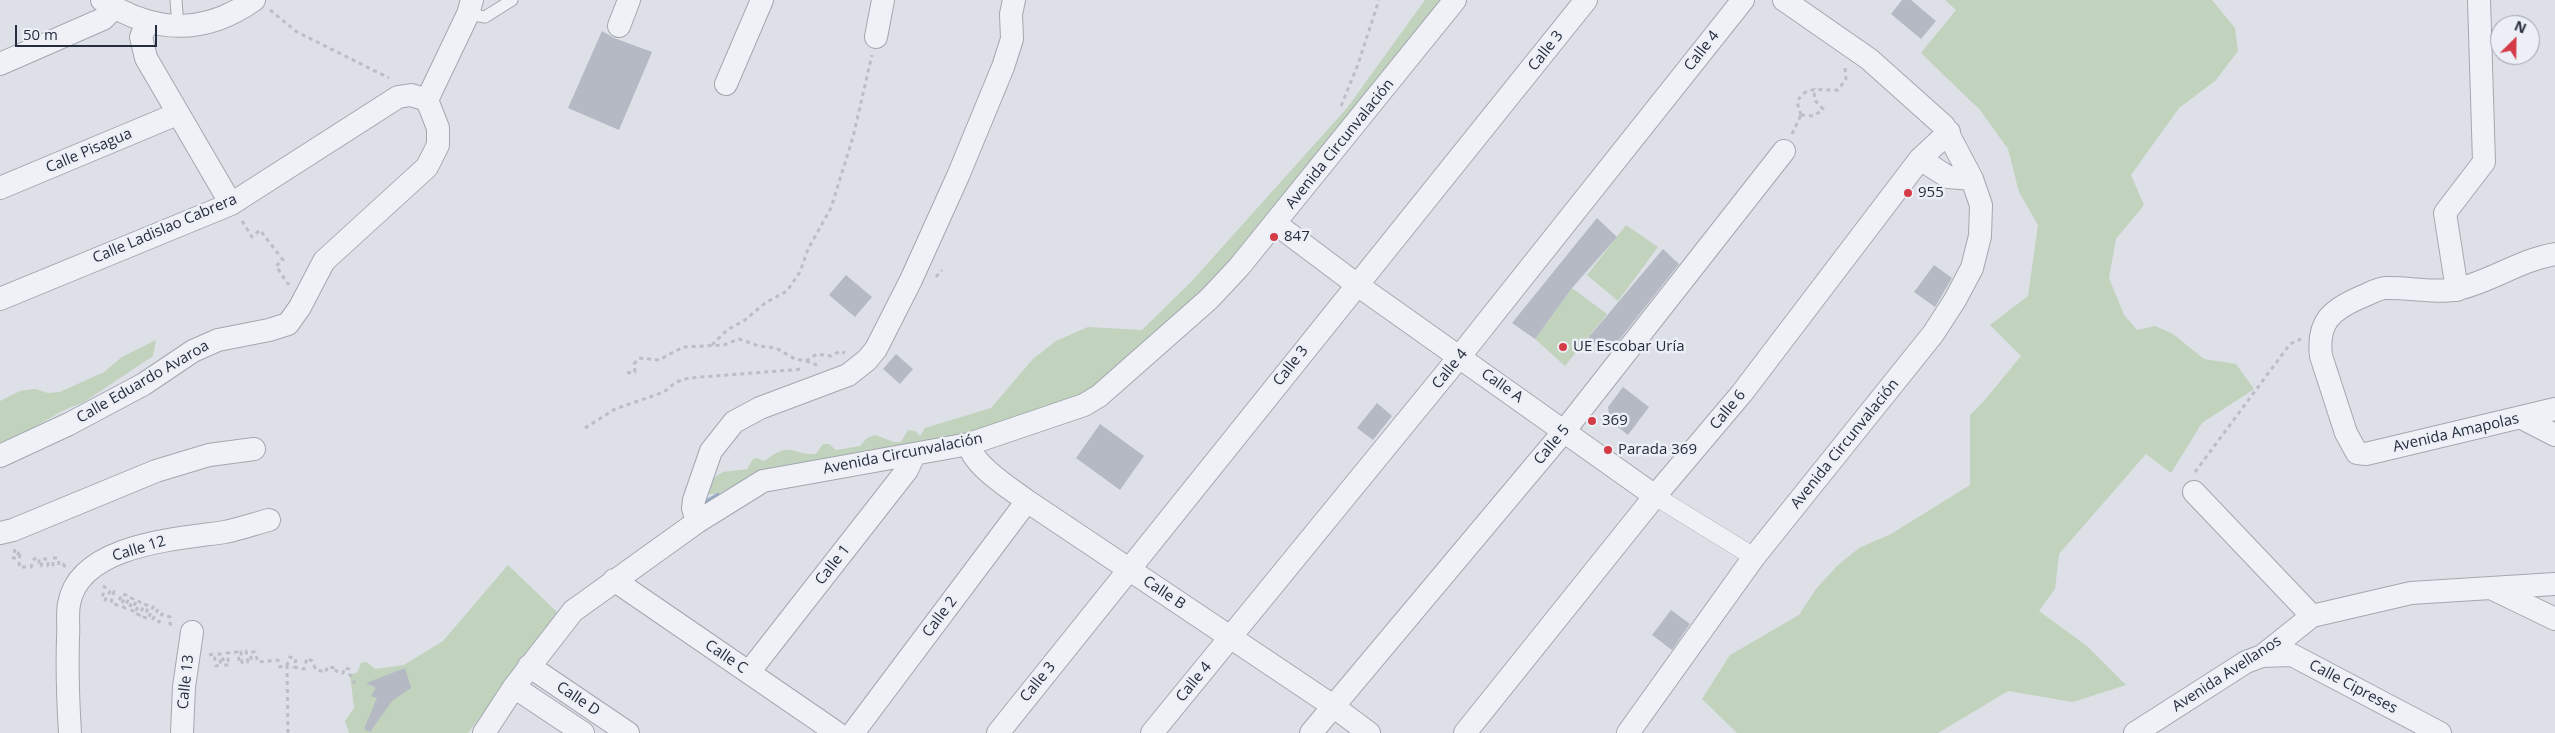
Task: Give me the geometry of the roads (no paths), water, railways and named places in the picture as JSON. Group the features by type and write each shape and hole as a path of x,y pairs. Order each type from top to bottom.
{"street":[{"path":"619,26 629,0"},
{"path":"726,84 762,0"},
{"path":"876,37 883,0"},
{"path":"697,522 692,508 694,500 711,451 727,428 734,422 760,408 848,375 867,360 890,323 958,176 1003,67 1011,46 1011,14 1014,0"},
{"name":"Avenida Circunvalación","path":"484,733 529,666 572,611 697,522 763,481 970,444 1084,405 1099,396 1209,300 1276,224 1455,0"},
{"name":"Calle 3","path":"998,733 1356,284 1511,96 1586,0"},
{"name":"Calle 4","path":"1152,733 1460,356 1743,0"},
{"path":"1784,0 1869,59 1946,129"},
{"name":"Avenida Circunvalación","path":"1628,733 1754,557 1932,334 1955,300 1972,268 1980,236 1981,205 1972,179 1936,106 1886,60 1804,0"},
{"path":"2479,0 2484,162 2445,213 2457,290 2553,250"},
{"path":"0,64 103,19 108,4 147,23 178,26 222,17 259,3"},
{"path":"417,98 470,7"},
{"path":"147,23 141,37 142,45 177,114 230,204"},
{"name":"Calle Ladislao Cabrera","path":"0,299 230,204 398,97 417,98"},
{"name":"Calle Eduardo Avaroa","path":"0,456 69,424 144,384 201,347 218,340 269,330 288,324 300,307 324,261 427,167 438,145 438,128 417,98"},
{"name":"Calle Pisagua","path":"0,188 177,114"},
{"name":"Calle 6","path":"1465,733 1655,496 1742,394 1920,159 1946,129"},
{"name":"Calle 5","path":"1311,733 1565,430 1784,151"},
{"path":"1920,159 1948,177 1972,179"},
{"name":"Calle A","path":"1276,224 1356,284 1565,430 1655,496"},
{"name":"Avenida Amapolas","path":"2457,290 2383,288 2344,304 2330,314 2320,335 2321,356 2346,433 2357,453 2366,454 2555,409"},
{"path":"2522,418 2555,435"},
{"name":"Calle B","path":"970,444 976,459 1027,501 1333,706 1369,733"},
{"path":"0,533 13,530 156,471 209,455 254,449"},
{"name":"Calle 1","path":"749,672 907,470 914,455"},
{"path":"2194,492 2312,616"},
{"path":"1655,496 1754,557"},
{"name":"Calle 2","path":"853,733 1027,501"},
{"name":"Calle 12","path":"70,733 67,681 69,604 80,581 92,569 117,553 159,541 227,531 269,520"},
{"name":"Calle C","path":"614,580 837,733"},
{"name":"Avenida Avellanos","path":"2135,733 2246,662 2262,656 2312,616 2411,593 2555,584"},
{"path":"2492,589 2555,619"},
{"name":"Calle 13","path":"182,733 184,687 192,632"},
{"name":"Calle Cipreses","path":"2262,656 2292,655 2440,733"},
{"name":"Calle D","path":"529,666 628,733"},
{"name":"Calle D","path":"514,687 583,733"}],"lane":[{"path":"176,0 178,26"},
{"path":"470,7 485,17 493,14 512,0"}],"waterway":[{"path":"698,507 718,496"}],"place":[{"name":"955","path":"1908,193"},
{"name":"847","path":"1274,237"},
{"name":"UE Escobar Uría","path":"1563,347"},
{"name":"369","path":"1592,421"},
{"name":"Parada 369","path":"1608,450"}]}
